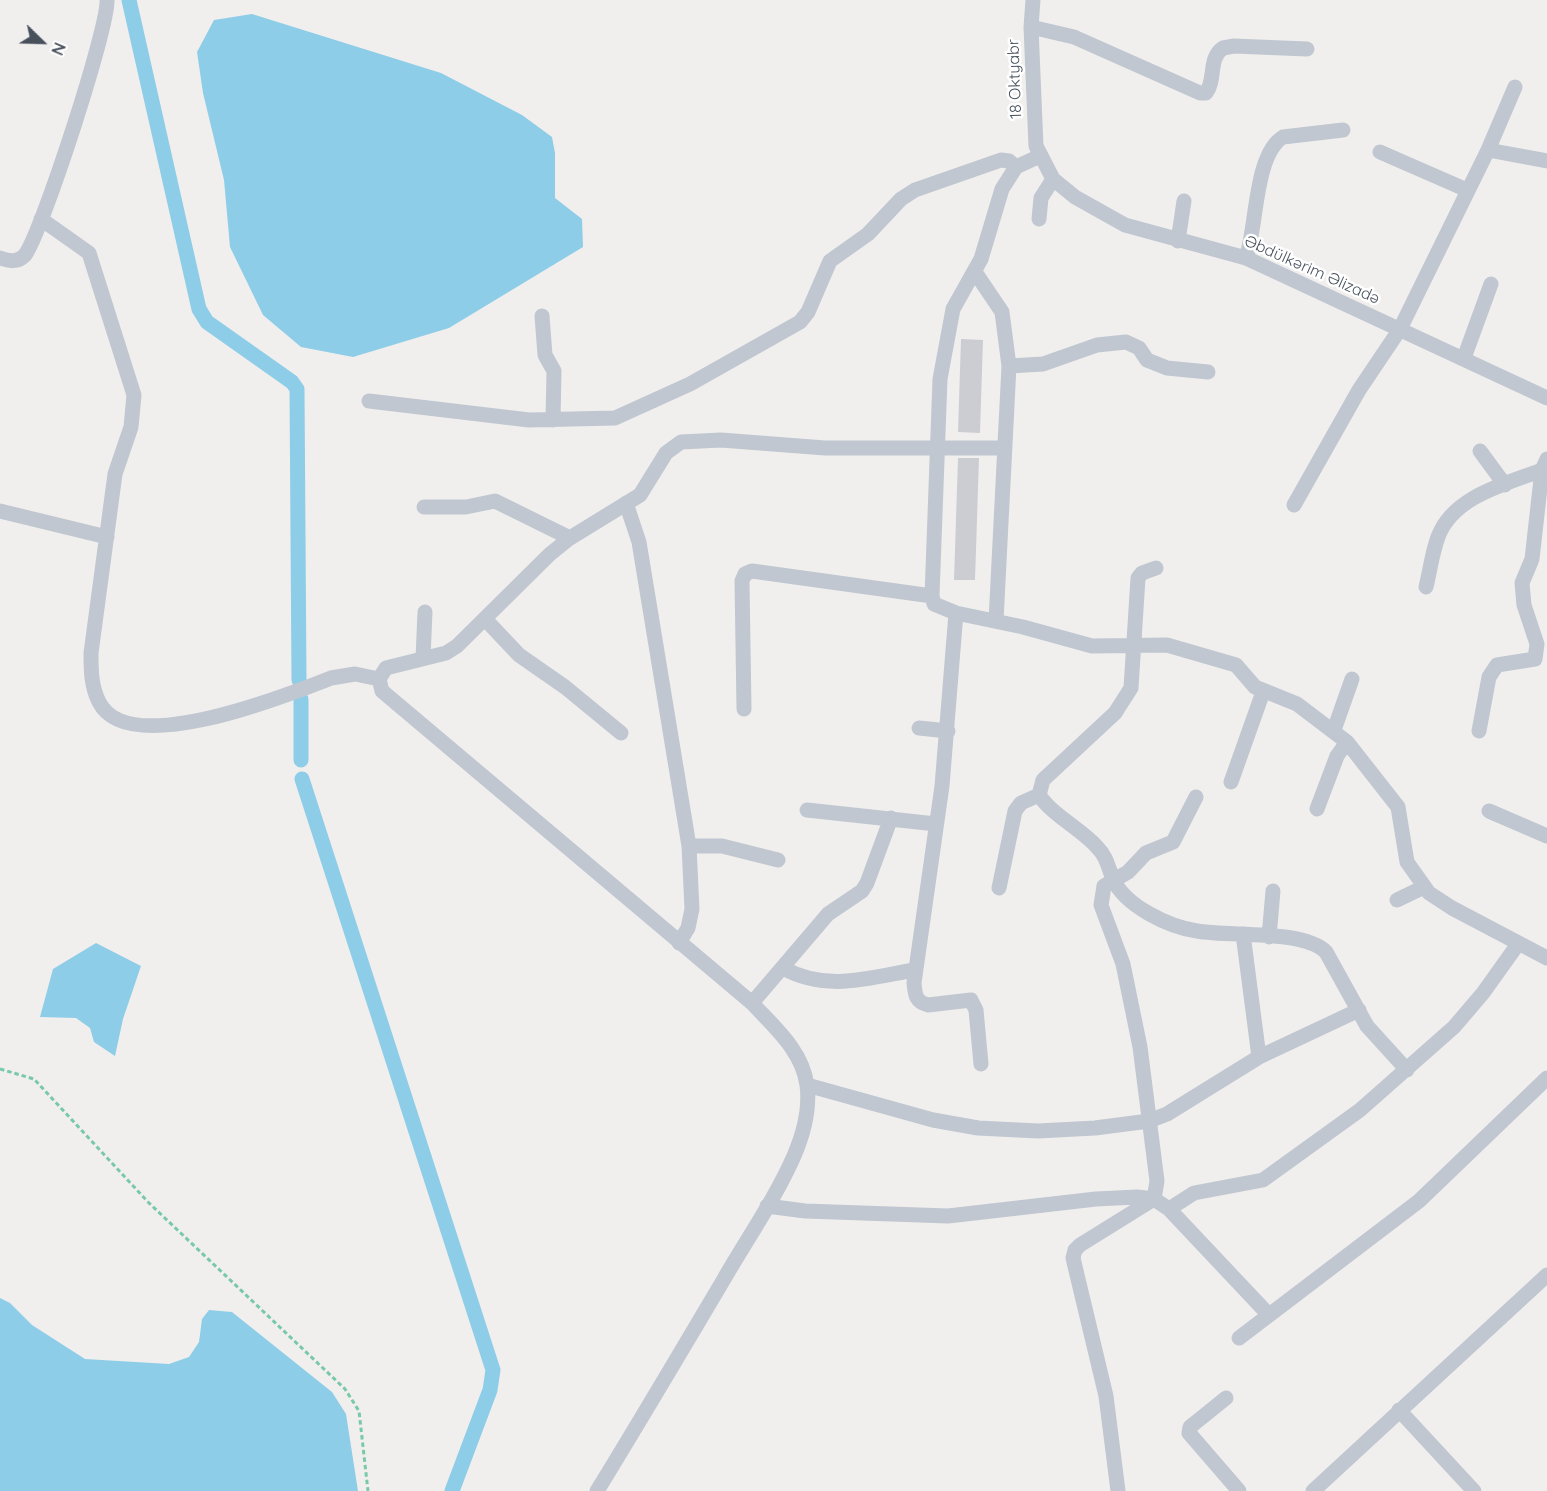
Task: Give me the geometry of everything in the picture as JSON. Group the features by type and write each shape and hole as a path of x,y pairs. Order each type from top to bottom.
{"street":[{"path":"0,258 14,261 21,259 26,254 41,219 91,68 107,0"},
{"name":"18 Oktyabr","path":"1033,0 1031,27 1035,129 1040,156"},
{"path":"1031,27 1074,37 1200,93 1206,93 1210,87 1215,58 1223,48 1234,46 1307,50"},
{"path":"1294,505 1332,435 1400,329 1488,150 1515,87"},
{"path":"1246,258 1251,246 1260,179 1277,141 1283,137 1343,130"},
{"path":"1488,150 1547,161"},
{"path":"1380,153 1467,190"},
{"path":"1040,156 1016,166 1002,189 986,245 975,272 956,303 944,346 940,379 932,596 934,604 956,613 1092,646 1167,645 1226,660 1242,670 1250,683 1263,692 1297,704 1347,742 1398,807 1407,862 1424,886 1438,900 1547,958"},
{"name":"Əbdülkərim Əlizadə","path":"1040,156 1053,179 1075,197 1125,225 1246,258 1547,398"},
{"path":"369,401 528,420 615,418 629,414 699,379 800,321 808,312 830,261 837,254 858,243 882,216 915,190 1001,160 1009,161 1016,166"},
{"path":"1039,219 1041,198 1053,179"},
{"path":"1178,241 1184,201"},
{"path":"41,219 89,253 132,385 134,413 115,474 91,653 91,678 99,704 111,715 146,727 186,725 331,678 355,674 378,679"},
{"path":"975,272 1002,312 1009,366 1003,448 996,621"},
{"path":"1464,358 1491,284"},
{"path":"542,316 545,355 554,371 553,420"},
{"path":"1009,366 1043,364 1097,345 1126,342 1139,348 1147,360 1167,368 1208,372"},
{"path":"378,679 386,668 446,653 458,646 527,575 570,538 645,490 673,446 688,441 721,440 825,448 1003,448"},
{"path":"1480,451 1504,484"},
{"path":"1426,587 1438,536 1449,517 1463,505 1544,464 1540,559 1522,584 1524,605 1537,644 1535,659 1497,665 1490,677 1479,731"},
{"path":"424,507 466,507 495,501 570,538"},
{"path":"626,503 639,542 688,846 692,909 688,928 679,943"},
{"path":"0,511 107,537"},
{"path":"1039,795 1042,780 1115,713 1125,700 1131,688 1133,673 1132,646 1138,578 1142,573 1156,568"},
{"path":"744,709 742,581 745,574 752,571 932,596"},
{"path":"423,658 425,612"},
{"path":"956,613 948,731 914,970 916,998 921,1004 971,1000 976,1010 981,1064"},
{"path":"485,619 519,655 565,687 621,733"},
{"path":"378,679 382,691 752,1003 798,1056 807,1085 801,1135 794,1156 767,1206 597,1491"},
{"path":"1334,730 1352,679"},
{"path":"1231,782 1263,692"},
{"path":"919,728 948,731"},
{"path":"1317,809 1338,756 1347,742"},
{"path":"1039,795 1097,846 1105,856 1113,879 1128,898 1155,916 1196,931 1269,936 1319,945 1326,952 1372,1032 1407,1070"},
{"path":"999,888 1015,811 1021,804 1039,795"},
{"path":"1118,1491 1106,1396 1073,1258 1075,1250 1080,1245 1154,1199 1157,1181 1140,1047 1123,964 1101,905 1104,886 1128,872 1152,849 1173,842 1196,797"},
{"path":"807,810 936,824"},
{"path":"1489,810 1547,836"},
{"path":"752,1003 836,907 862,891 891,818"},
{"path":"688,846 722,846 778,860"},
{"path":"1397,900 1424,886"},
{"path":"1269,936 1273,891"},
{"path":"1243,934 1259,1057"},
{"path":"1169,1209 1194,1193 1263,1180 1360,1110 1462,1019 1518,944"},
{"path":"783,968 810,980 837,983 914,970"},
{"path":"807,1085 933,1120 978,1128 1038,1131 1095,1128 1149,1121 1185,1104 1259,1057 1359,1011"},
{"path":"1239,1338 1419,1200 1547,1078"},
{"path":"767,1206 805,1211 948,1216 1096,1199 1137,1197 1154,1199 1169,1209 1268,1314"},
{"path":"1314,1491 1547,1275"},
{"path":"1226,1398 1190,1427 1189,1433 1239,1491"},
{"path":"1399,1410 1474,1491"}],"path":[{"path":"0,1069 34,1079 148,1202 345,1389 359,1411 368,1491"}],"water":[{"path":"252,14 441,73 522,115 552,137 555,153 555,198 582,219 583,247 449,328 353,357 301,347 263,315 230,247 224,180 203,93 197,52 214,20"},
{"path":"96,943 141,966 123,1019 115,1056 94,1042 90,1028 76,1018 40,1017 53,969"},
{"path":"0,1298 10,1303 32,1325 85,1359 169,1364 189,1357 199,1342 202,1319 209,1310 232,1312 332,1392 346,1414 358,1491 0,1491"}],"building":[{"path":"961,339 983,340 980,433 958,432"},
{"path":"958,458 979,458 975,580 954,580"}],"waterway":[{"path":"129,0 199,309 207,322 292,382 297,389 299,680"},
{"path":"301,699 301,760"},
{"path":"302,779 493,1370 490,1390 452,1491"}]}
